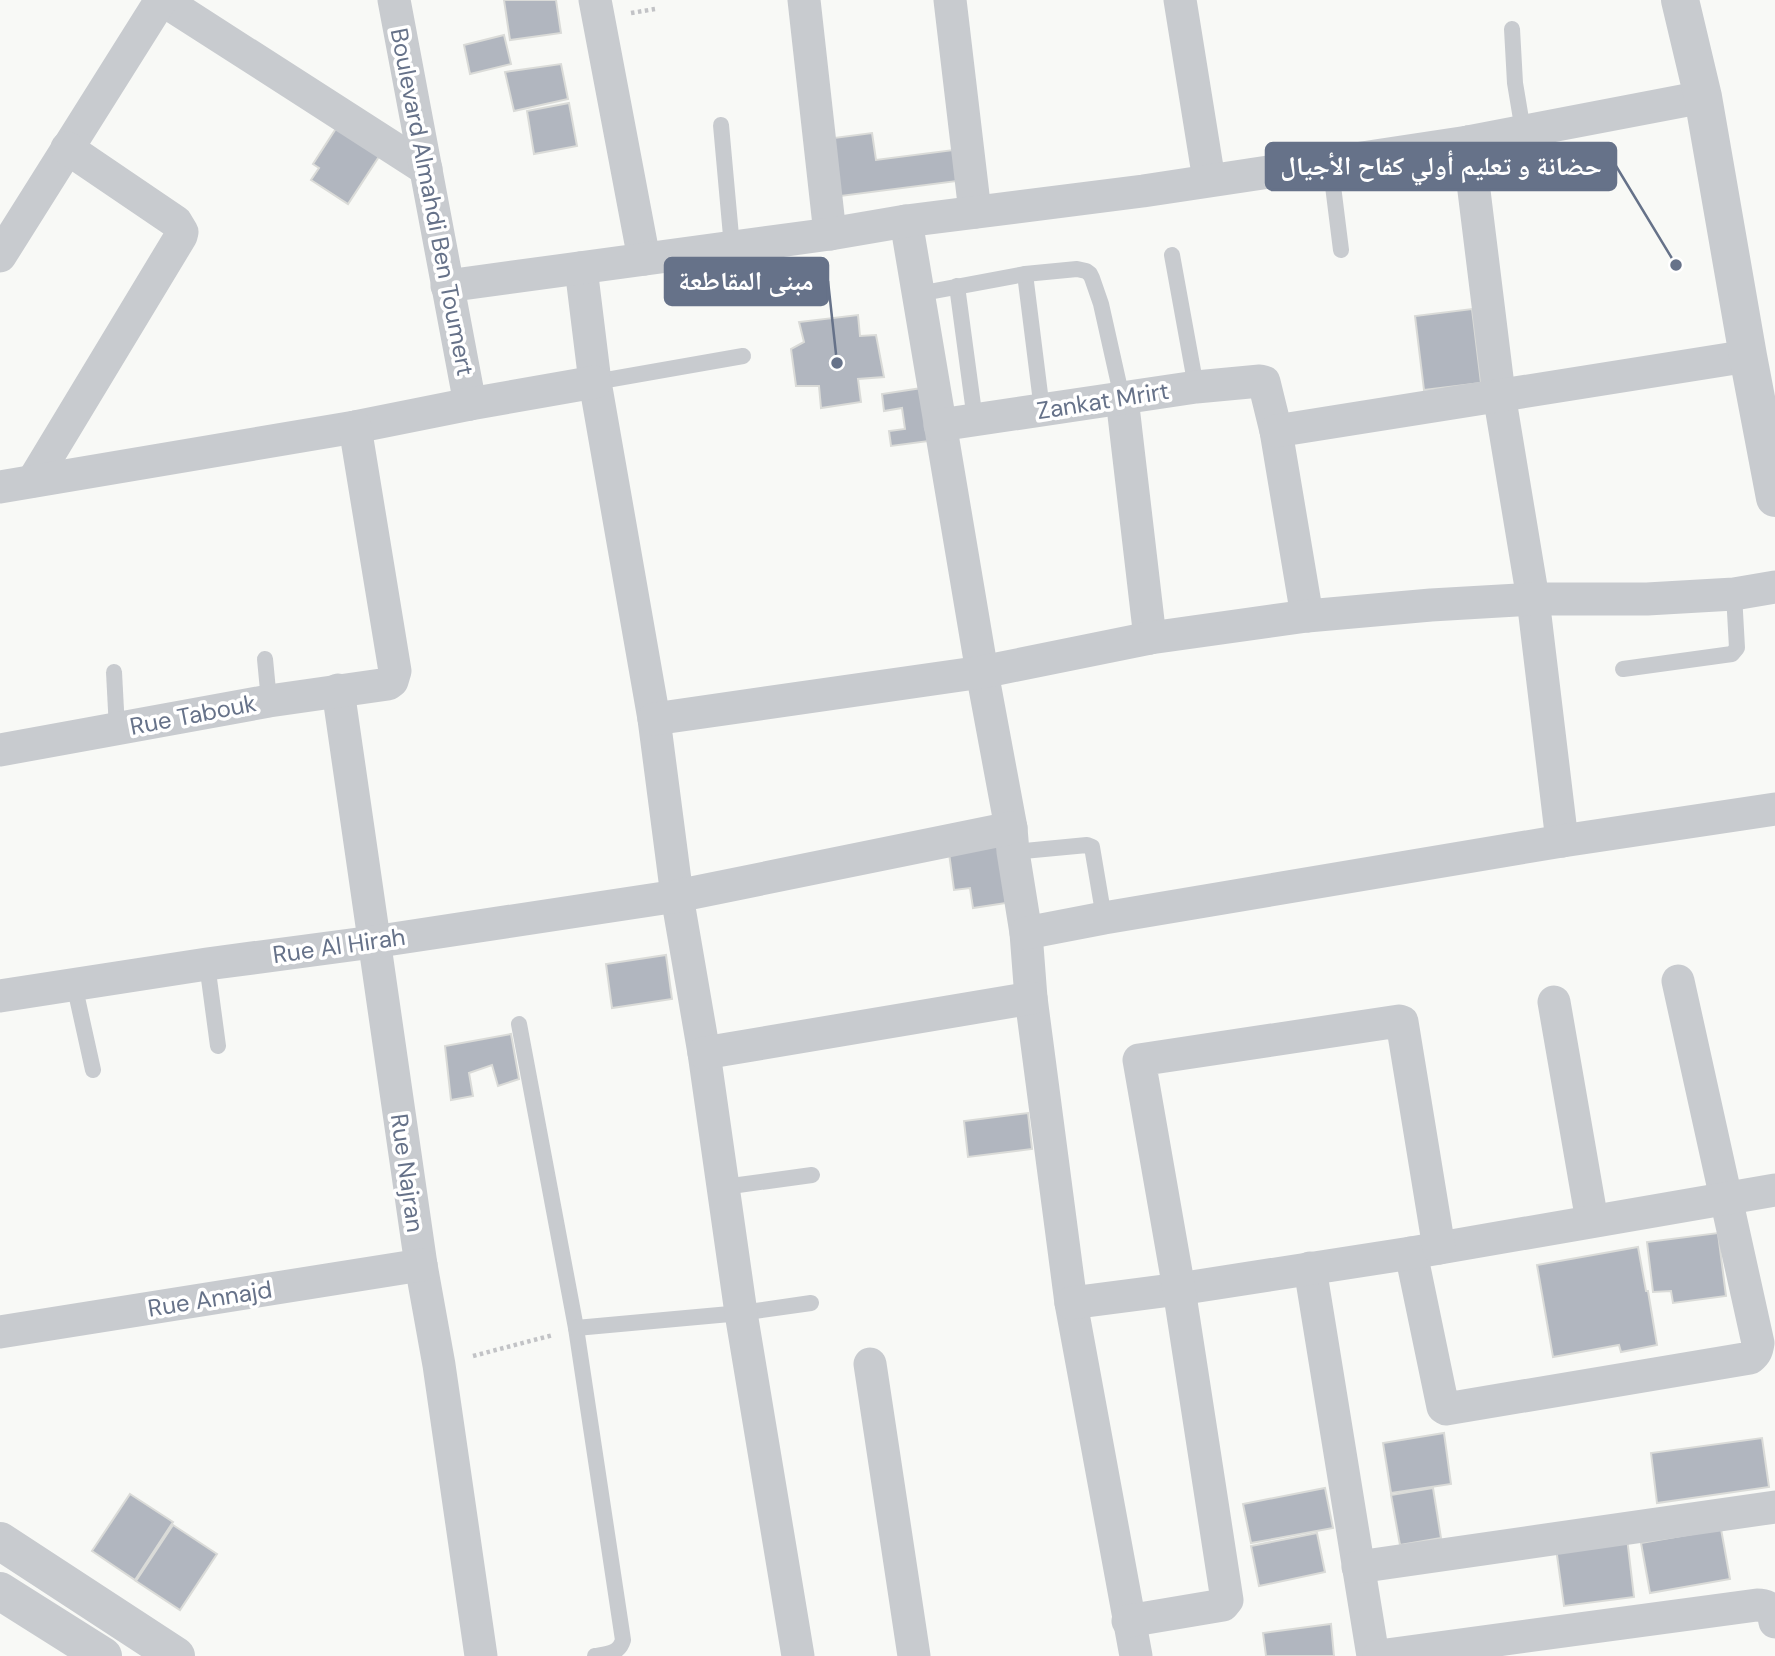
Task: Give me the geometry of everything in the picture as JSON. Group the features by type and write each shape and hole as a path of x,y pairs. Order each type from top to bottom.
{"street":[{"path":"0,256 162,0 426,169"},
{"name":"Boulevard Almahdi Ben Toumert","path":"394,0 470,404"},
{"path":"595,0 644,259"},
{"path":"804,0 830,234"},
{"path":"950,0 975,212"},
{"path":"1180,0 1209,180"},
{"path":"1680,0 1703,97 1775,498"},
{"path":"447,286 830,234 906,221 1143,191 1468,142 1703,97"},
{"path":"1468,142 1499,394 1533,599 1562,841"},
{"path":"33,481 182,232 176,222 67,148"},
{"path":"906,221 1012,840 1026,933 1031,998 1071,1303 1136,1656"},
{"path":"581,268 595,382 654,719 677,896 705,1053 741,1312 798,1656"},
{"path":"1307,616 1276,431 1748,356"},
{"name":"Zankat Mrirt","path":"940,425 1196,387 1260,381 1265,384 1276,431"},
{"path":"0,487 355,427 595,382"},
{"path":"1122,398 1150,638"},
{"name":"Rue Tabouk","path":"0,750 269,701 388,684 392,681 395,671 355,427"},
{"path":"654,719 982,672 1150,638 1307,616 1533,599 1734,594 1775,587"},
{"name":"Rue Najran","path":"338,690 373,942 481,1656"},
{"path":"1026,933 1562,841 1775,810"},
{"name":"Rue Al Hirah","path":"0,996 677,896 1012,840"},
{"path":"1128,1621 1223,1605 1227,1600 1179,1289 1139,1060 1402,1022 1444,1409 1736,1360 1750,1357 1757,1349 1758,1342 1678,981"},
{"path":"705,1053 1031,998"},
{"path":"1554,1002 1592,1221"},
{"path":"1071,1303 1425,1251 1775,1190"},
{"name":"Rue Annajd","path":"0,1332 421,1265"},
{"path":"1310,1268 1373,1656"},
{"path":"870,1364 914,1656"},
{"path":"1358,1567 1775,1507"},
{"path":"0,1541 176,1656"},
{"path":"0,1591 103,1656"},
{"path":"1379,1656 1757,1605 1769,1607 1775,1622"}],"lane":[{"path":"1512,29 1523,131"},
{"path":"722,125 732,247"},
{"path":"1330,162 1341,250"},
{"path":"1172,255 1196,387"},
{"path":"918,294 1025,274 1077,269 1090,274 1101,304 1122,398"},
{"path":"1025,274 1042,410"},
{"path":"957,286 975,420"},
{"path":"595,382 743,356"},
{"path":"1623,668 1735,653 1734,594"},
{"path":"265,659 269,701"},
{"path":"114,672 117,729"},
{"path":"1012,840 1092,846 1104,918"},
{"path":"207,964 218,1046"},
{"path":"74,984 93,1070"},
{"path":"519,1024 576,1328 623,1640 619,1649 614,1652 595,1656"},
{"path":"724,1187 812,1175"},
{"path":"576,1328 811,1303"}],"path":[{"path":"439,1365 576,1328"}],"building":[{"path":"504,0 556,0 561,33 510,40"},
{"path":"504,35 511,64 470,74 464,45"},
{"path":"561,64 568,99 514,111 505,72"},
{"path":"569,103 577,146 534,154 527,111"},
{"path":"337,127 380,155 348,204 311,180 319,168 313,164"},
{"path":"872,133 876,160 961,149 965,180 833,197 826,139"},
{"path":"1472,309 1481,383 1424,390 1415,316"},
{"path":"858,315 860,336 876,335 884,377 858,379 861,402 821,408 819,386 796,386 791,349 804,342 799,322"},
{"path":"922,388 929,441 891,446 889,431 905,429 902,408 884,411 882,394"},
{"path":"998,845 1006,903 973,908 970,888 954,890 949,853"},
{"path":"666,955 672,999 612,1008 606,964"},
{"path":"511,1034 519,1079 498,1086 492,1065 469,1073 473,1096 451,1100 445,1046"},
{"path":"1028,1113 1032,1149 968,1157 964,1121"},
{"path":"1718,1233 1726,1296 1673,1303 1671,1291 1653,1292 1647,1242"},
{"path":"1638,1247 1657,1345 1621,1352 1619,1345 1553,1357 1537,1265"},
{"path":"1444,1433 1451,1484 1391,1493 1383,1443"},
{"path":"1762,1438 1769,1487 1657,1503 1651,1453"},
{"path":"1325,1488 1333,1528 1251,1543 1243,1504"},
{"path":"1433,1488 1441,1538 1400,1545 1391,1495"},
{"path":"130,1494 173,1522 135,1580 92,1551"},
{"path":"173,1525 217,1554 180,1610 136,1581"},
{"path":"1721,1529 1730,1579 1650,1593 1641,1543"},
{"path":"1317,1533 1325,1572 1259,1586 1251,1546"},
{"path":"1627,1538 1634,1597 1564,1606 1556,1548"},
{"path":"1331,1624 1334,1656 1266,1656 1263,1633"}],"place":[{"name":"حضانة و تعليم أولي كفاح الأجيال","path":"1676,265"},
{"name":"مبنى المقاطعة","path":"837,363"}]}
